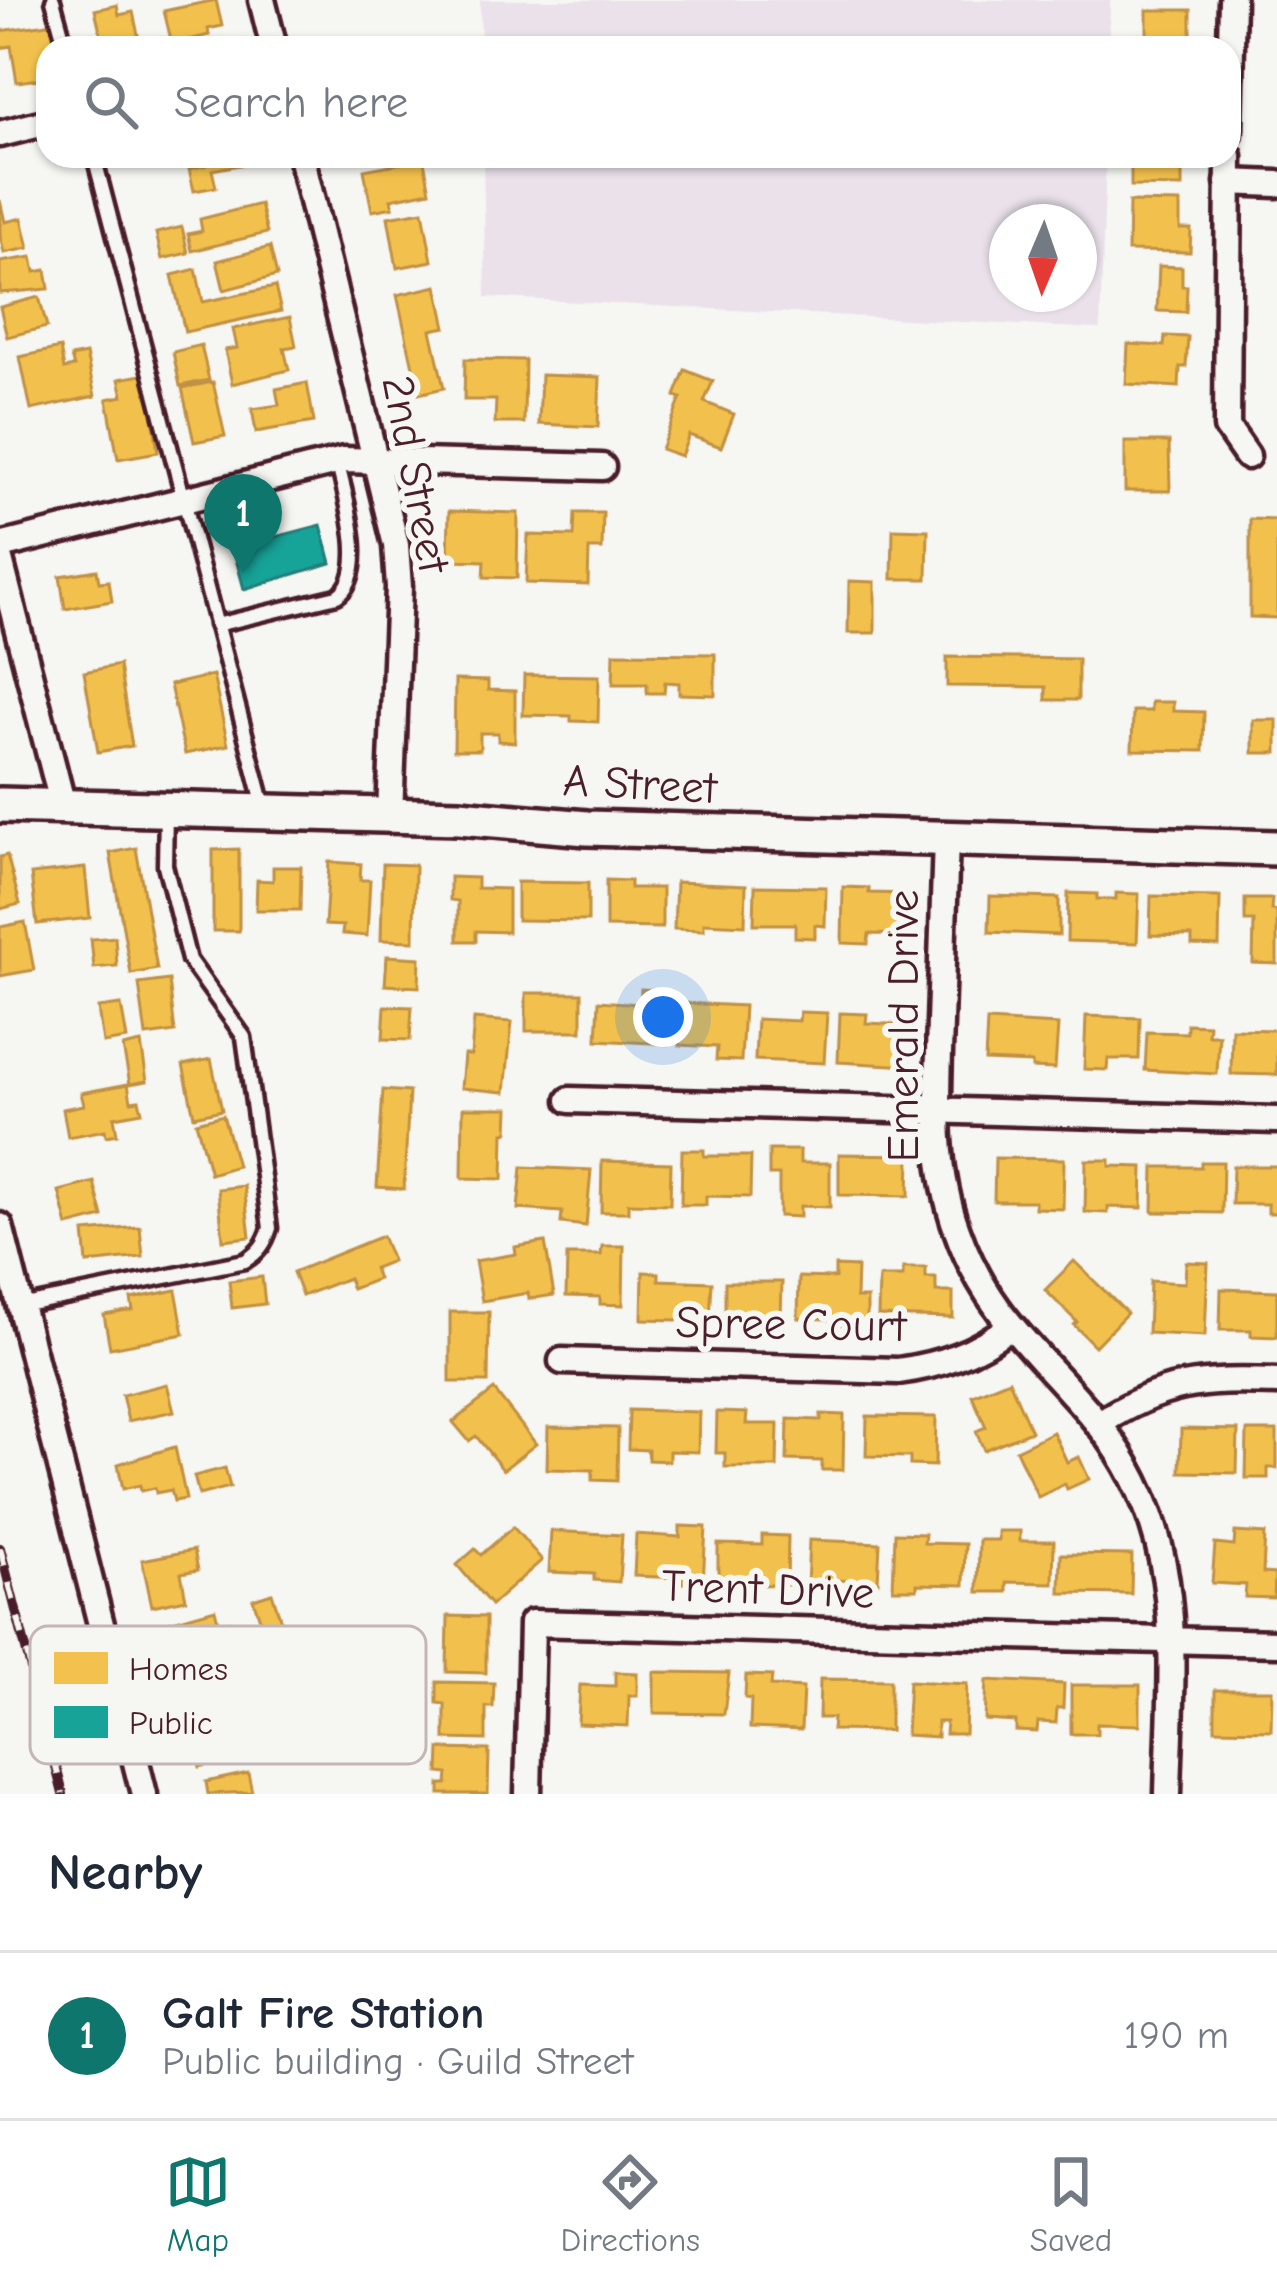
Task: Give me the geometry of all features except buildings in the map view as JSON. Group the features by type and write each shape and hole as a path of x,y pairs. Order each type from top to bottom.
{"street":[{"path":"262,0 271,36"},
{"path":"1231,36 1232,0"},
{"path":"0,134 36,125"},
{"name":"2nd Street","path":"304,168 396,545 399,587 390,814"},
{"path":"1228,168 1227,427 1246,456"},
{"path":"1228,182 1277,184"},
{"path":"0,546 337,461 602,467"},
{"path":"0,560 63,806"},
{"name":"A Street","path":"0,805 390,814 587,828 1277,848"},
{"name":"Emerald Drive","path":"946,839 938,1110 944,1185 967,1258 1010,1327 1122,1456 1157,1532 1171,1603 1168,1794"},
{"path":"570,1100 1277,1120"},
{"path":"0,1226 101,1626"},
{"name":"Spree Court","path":"562,1361 898,1371 961,1357 1010,1327"},
{"path":"1098,1424 1131,1402 1188,1382 1277,1382"},
{"name":"Trent Drive","path":"528,1794 532,1623 1172,1641"},
{"path":"1172,1641 1277,1643"},
{"path":"136,1764 144,1794"}],"lane":[{"path":"53,0 63,36"},
{"path":"97,168 265,811"},
{"path":"216,625 337,596 347,589 353,575 352,524 337,461"},
{"path":"20,1306 245,1262 266,1241 269,1228 244,1037 189,960 165,865 166,809"}],"shaded area":[{"path":"480,0 1110,0 1109,36 481,36"},
{"path":"483,168 1106,168 1100,329 486,297"}],"railway":[{"path":"0,1548 30,1665"},
{"path":"55,1764 63,1794"}],"place":[{"name":"Galt Fire Station","path":"243,573"}]}
